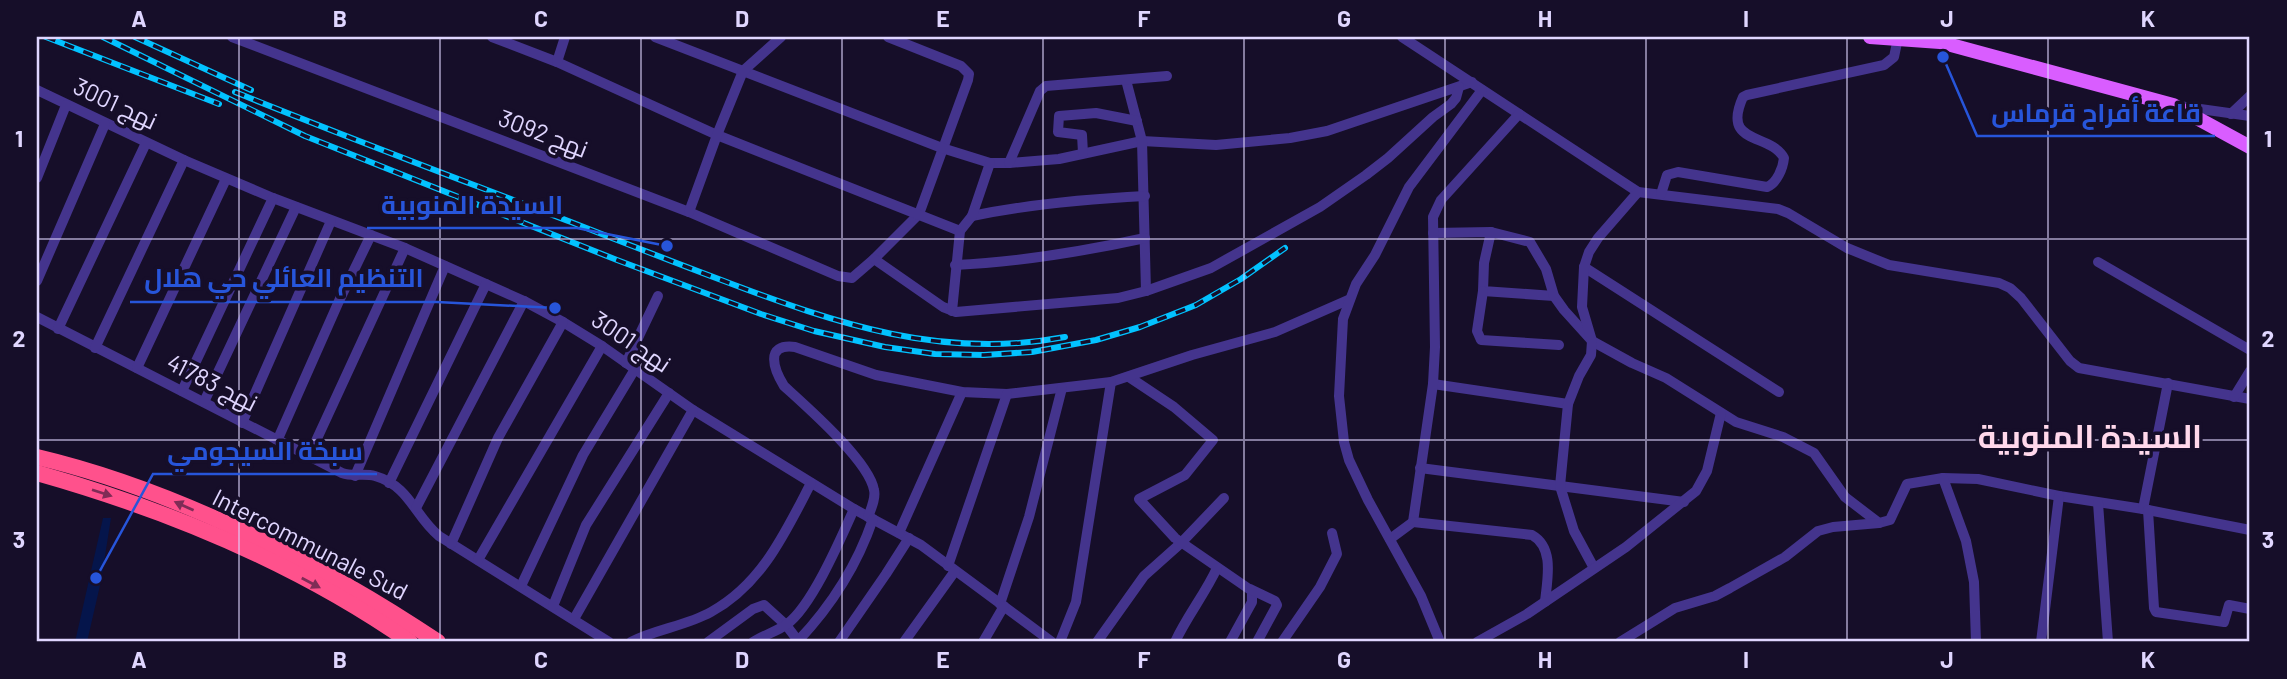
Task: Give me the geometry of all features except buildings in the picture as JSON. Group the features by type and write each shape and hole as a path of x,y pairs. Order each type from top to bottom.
{"highway":[{"name":"Intercommunale Sud","path":"37,457 166,498 251,536 371,599 438,642"},
{"name":"Intercommunale Sud","path":"37,473 137,505 250,551 364,612 410,642"}],"main road":[{"path":"1870,37 1940,42 2173,105 2246,142"}],"street":[{"name":"نهج 3092","path":"232,37 689,212 838,276 852,278 874,260"},
{"path":"492,37 556,62 717,135 960,231"},
{"path":"556,62 565,37"},
{"path":"655,37 942,148 990,163 1059,159 1142,141 1216,145 1290,138 1327,131 1472,82"},
{"path":"689,212 743,71 781,37"},
{"path":"888,37 961,66 969,74 919,214 874,260 952,312 959,313 1118,298 1211,268 1320,207 1388,158 1416,131 1451,104 1459,87"},
{"path":"1402,37 1638,192 1777,209 1847,248 1889,265 2004,285 2017,293 2076,367 2250,399"},
{"path":"1661,194 1667,175 1678,172 1771,186 1784,158 1780,151 1745,134 1740,128 1738,123 1743,97 1884,65 1894,57 1898,38"},
{"path":"1009,163 1040,91 1046,86 1167,76"},
{"path":"1126,80 1142,141 1146,291"},
{"name":"نهج 3001","path":"37,90 226,179 405,248 524,301 563,322 693,410 854,509 904,535 1002,605 1036,637 1052,642"},
{"path":"1440,642 1421,596 1349,460 1341,427 1340,357 1343,319 1356,284 1375,255 1409,187 1482,90"},
{"path":"2231,114 2250,96"},
{"path":"37,178 66,105"},
{"path":"2173,105 2250,116"},
{"path":"1083,153 1082,135 1058,132 1059,116 1096,113 1137,121"},
{"path":"1413,522 1433,384 1433,217 1441,200 1519,114"},
{"path":"37,281 105,124"},
{"path":"58,329 146,143"},
{"path":"95,348 184,160"},
{"path":"952,312 960,231 972,216 990,163"},
{"path":"137,368 226,179"},
{"path":"1594,568 1574,531 1560,485 1567,404 1590,358 1592,341 1582,307 1584,267 1589,252 1598,237 1638,192"},
{"path":"972,216 1021,206 1072,200 1145,196"},
{"path":"182,391 273,198"},
{"path":"204,402 296,207"},
{"path":"242,423 331,220"},
{"path":"1433,233 1491,232 1533,244 1546,269 1554,296 1592,341 1666,378 1736,422 1783,437 1814,453 1845,497 1879,523"},
{"path":"1491,232 1484,263 1477,331 1480,340 1559,345"},
{"path":"277,440 371,235"},
{"path":"955,265 1010,262 1146,238"},
{"path":"309,456 405,248"},
{"path":"2098,262 2250,350"},
{"path":"355,476 445,266"},
{"path":"1584,267 1779,392"},
{"path":"486,284 389,483 408,496 432,530 451,544 609,642"},
{"path":"1483,291 1554,296"},
{"path":"521,586 583,455 630,366 658,296"},
{"path":"782,642 826,610 848,576 860,556 875,493 872,482 842,441 784,386 777,375 773,363 778,351 786,346 876,376 962,392 1007,394 1111,382 1192,355 1275,332 1348,300"},
{"path":"416,508 524,301"},
{"name":"نهج 41783","path":"37,317 342,473 374,476 389,483"},
{"path":"451,544 498,438 563,322"},
{"path":"478,560 601,346"},
{"path":"2234,397 2250,372"},
{"path":"1129,377 1174,407 1213,439 1185,475 1139,499 1181,543 1249,589 1275,601 1277,605 1257,642"},
{"path":"1060,642 1076,601 1111,382"},
{"path":"2168,383 2146,510 2154,608 2156,612 2224,622 2229,605 2250,609"},
{"path":"1433,384 1567,404"},
{"path":"983,642 1002,605 1029,517 1062,388"},
{"path":"839,642 886,574 962,392"},
{"path":"553,606 586,525 670,393"},
{"path":"904,642 952,568 1007,394"},
{"path":"574,619 693,410"},
{"path":"1477,642 1545,602 1626,547 1696,491 1707,471 1721,413"},
{"path":"1420,468 1684,502"},
{"path":"1620,642 1675,608 1722,593 1789,554 1818,531 1890,520 1907,484 1943,478 1978,479 2250,530"},
{"path":"1943,478 1966,541 1974,582 1976,642"},
{"path":"631,642 710,613 740,592 754,579 782,540 811,483"},
{"path":"2041,642 2059,496"},
{"path":"1097,642 1144,576 1181,543 1224,498"},
{"path":"2098,503 2108,642"},
{"path":"794,635 810,596 854,509"},
{"path":"1390,539 1413,522 1536,537 1545,548 1548,565 1545,602"},
{"path":"1282,642 1321,587 1337,554 1332,533"},
{"path":"1175,642 1217,568"},
{"path":"1230,642 1252,602 1253,594 1249,589"},
{"path":"708,642 760,605 764,605 794,635"},
{"path":"753,642 794,635"}],"shaded area":[{"path":"103,518 111,518 101,581 87,642 75,642"}],"railway":[{"path":"46,37 219,104"},
{"path":"103,37 305,136 617,260 761,314 814,331 885,347 935,354 984,355 1032,352 1096,340 1140,327 1196,305 1241,279 1285,248"},
{"path":"135,37 251,90"},
{"path":"235,92 705,274 849,324 933,341 976,344 1020,343 1065,337"}],"place":[{"name":"قاعة أفراح قرماس","path":"1943,57"},
{"name":"السيدة المنوبية","path":"667,246"},
{"name":"التنظيم العائلي حي هلال","path":"555,308"},
{"name":"سبخة السيجومي","path":"96,578"}],"district":[{"name":"السيدة المنوبية","path":"2090,437"}]}
